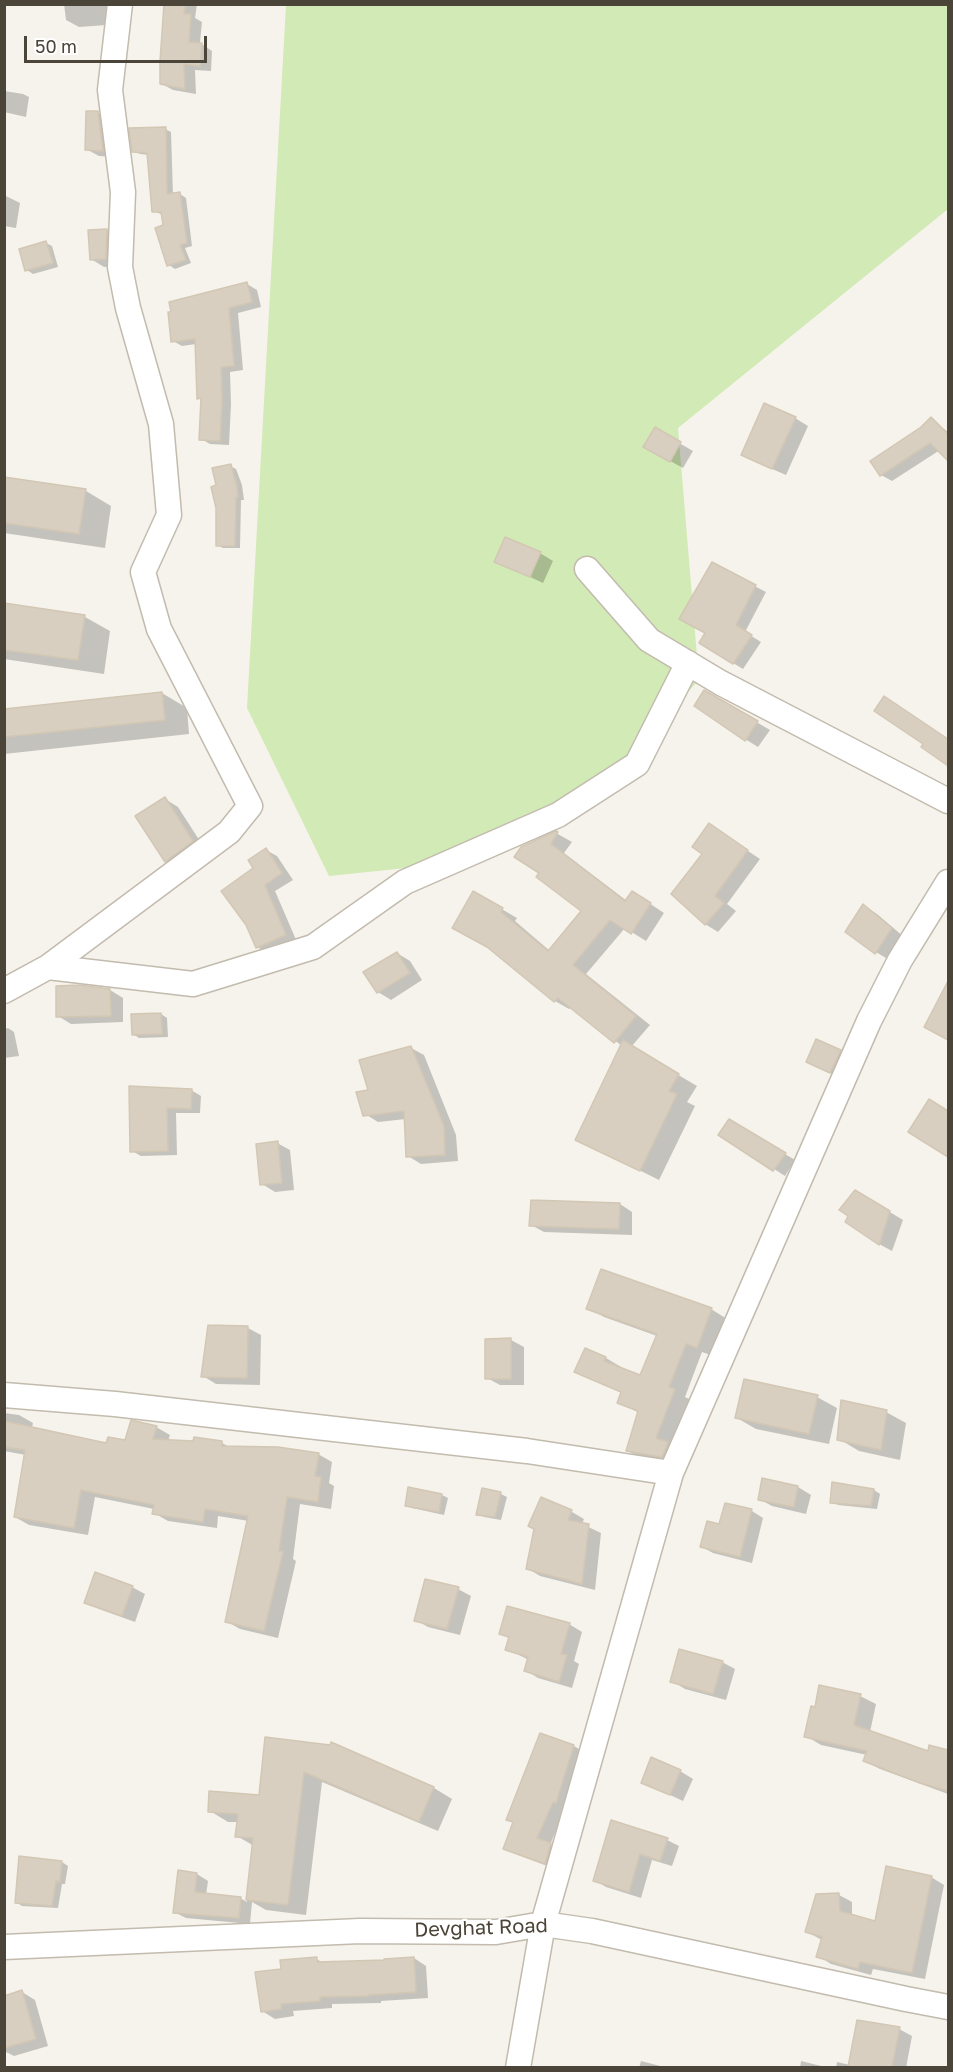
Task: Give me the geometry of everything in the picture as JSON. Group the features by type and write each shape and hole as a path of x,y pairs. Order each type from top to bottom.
{"street":[{"path":"4,991 48,967 230,832 250,806 159,629 143,572 169,515 161,424 128,308 120,267 123,192 110,90 120,4"},
{"path":"587,569 649,640 721,683 948,801"},
{"path":"48,967 193,984 313,947 405,882 558,815 637,764 688,663"},
{"path":"518,2067 543,1924 671,1473 869,1021 900,960 948,882"},
{"path":"4,1395 115,1404 527,1451 671,1473"},
{"name":"Devghat Road","path":"4,1947 360,1931 496,1932 543,1924 592,1931 948,2007"}],"green space":[{"path":"286,5 948,5 948,209 678,428 699,680 628,757 464,862 329,876 247,708"}],"building":[{"path":"164,4 186,4 184,14 191,14 189,42 202,43 200,66 184,64 185,89 160,84"},
{"path":"86,111 98,111 103,151 85,150"},
{"path":"166,127 167,194 180,192 187,243 180,245 186,260 167,266 155,228 163,225 161,212 152,212 147,153 132,152 129,128"},
{"path":"107,229 106,259 90,260 88,230"},
{"path":"46,241 53,263 25,271 19,249"},
{"path":"247,282 252,302 229,308 234,366 221,367 220,441 199,440 201,398 197,399 195,339 171,342 169,302"},
{"path":"764,403 796,417 772,469 741,455"},
{"path":"931,417 948,434 948,461 930,443 880,476 870,461 921,427"},
{"path":"655,427 681,442 670,462 643,447"},
{"path":"231,464 238,497 236,497 235,546 216,546 216,508 211,487 216,485 212,468"},
{"path":"4,477 86,489 79,534 4,523"},
{"path":"505,537 541,552 530,577 494,562"},
{"path":"712,562 756,585 736,625 752,635 733,664 699,643 705,633 679,619"},
{"path":"4,603 85,615 78,660 4,650"},
{"path":"704,690 758,721 745,741 694,706"},
{"path":"162,692 165,720 4,737 4,709"},
{"path":"884,696 948,739 948,766 921,747 923,744 874,711"},
{"path":"165,797 193,841 165,862 135,816"},
{"path":"709,823 748,850 715,896 724,903 705,925 671,894 702,854 692,847"},
{"path":"558,832 551,844 625,901 632,891 651,903 631,934 610,920 573,965 636,1016 614,1043 558,998 554,1002 487,947 452,928 473,891 503,908 501,912 548,951 581,911 536,877 539,873 514,857 521,847"},
{"path":"266,848 282,873 265,885 286,935 256,948 246,925 221,891 253,868 248,860"},
{"path":"863,904 892,928 875,954 845,932"},
{"path":"397,952 410,973 377,993 363,972"},
{"path":"948,981 948,1040 924,1027"},
{"path":"79,985 110,989 111,1016 56,1017 56,986"},
{"path":"161,1013 162,1034 132,1035 131,1014"},
{"path":"816,1039 841,1050 830,1073 806,1062"},
{"path":"623,1040 679,1074 669,1091 677,1094 640,1171 575,1140"},
{"path":"411,1046 444,1126 445,1155 406,1157 404,1111 363,1116 356,1092 368,1090 359,1060"},
{"path":"129,1086 192,1089 191,1109 167,1108 168,1151 130,1152"},
{"path":"929,1099 948,1111 948,1157 908,1132"},
{"path":"729,1119 786,1153 773,1171 718,1135"},
{"path":"278,1141 282,1183 260,1185 256,1144"},
{"path":"855,1190 890,1211 879,1245 845,1222 848,1216 839,1210"},
{"path":"531,1200 620,1203 619,1229 529,1226"},
{"path":"601,1269 712,1308 697,1348 686,1344 669,1387 675,1389 656,1438 668,1442 662,1457 626,1451 638,1411 617,1403 621,1392 574,1372 585,1348 606,1357 604,1361 640,1375 657,1334 586,1309"},
{"path":"208,1325 248,1326 247,1378 201,1377"},
{"path":"511,1338 511,1379 485,1379 485,1339"},
{"path":"744,1379 818,1395 809,1434 735,1418"},
{"path":"841,1400 887,1410 881,1450 837,1440"},
{"path":"131,1420 157,1426 153,1439 193,1441 194,1437 222,1441 222,1446 278,1447 319,1453 315,1476 321,1477 318,1502 287,1497 279,1551 283,1552 264,1631 225,1622 248,1516 205,1509 203,1522 152,1514 154,1505 81,1490 74,1528 14,1517 25,1450 4,1447 4,1421 106,1443 108,1437 125,1440"},
{"path":"762,1478 798,1486 794,1507 758,1500"},
{"path":"832,1482 874,1489 871,1506 830,1503"},
{"path":"408,1487 442,1494 439,1512 405,1506"},
{"path":"482,1488 501,1492 495,1517 476,1515"},
{"path":"541,1497 572,1510 568,1520 589,1524 582,1584 526,1569 534,1529 528,1526"},
{"path":"725,1503 752,1509 740,1557 700,1547 707,1521 719,1524"},
{"path":"95,1572 133,1586 122,1616 84,1603"},
{"path":"425,1579 459,1587 447,1629 414,1621"},
{"path":"507,1606 570,1623 561,1654 567,1655 559,1682 524,1671 528,1657 505,1650 509,1637 499,1634"},
{"path":"679,1649 723,1661 713,1694 670,1682"},
{"path":"819,1685 861,1694 854,1725 928,1751 929,1745 948,1750 948,1791 863,1761 867,1751 804,1737 811,1706 815,1707"},
{"path":"540,1733 574,1745 556,1803 553,1802 537,1838 551,1843 545,1864 503,1849 513,1822 506,1820"},
{"path":"265,1737 330,1745 331,1742 434,1787 419,1822 304,1772 288,1905 246,1900 253,1838 235,1837 238,1814 208,1812 209,1791 259,1795"},
{"path":"651,1757 681,1770 670,1795 641,1783"},
{"path":"611,1820 668,1838 660,1861 640,1854 629,1892 593,1881"},
{"path":"19,1856 62,1861 60,1882 56,1881 52,1906 15,1903"},
{"path":"886,1866 932,1876 912,1973 860,1962 858,1969 816,1957 822,1937 805,1932 816,1894 839,1893 840,1911 875,1921"},
{"path":"178,1870 197,1873 195,1892 241,1897 239,1918 173,1913"},
{"path":"317,1957 317,1962 414,1957 416,1992 320,1997 320,2001 281,2004 281,2009 261,2012 255,1972 281,1969 280,1960"},
{"path":"22,1990 36,2039 4,2048 4,1996"},
{"path":"857,2020 900,2027 892,2067 848,2067"}]}
